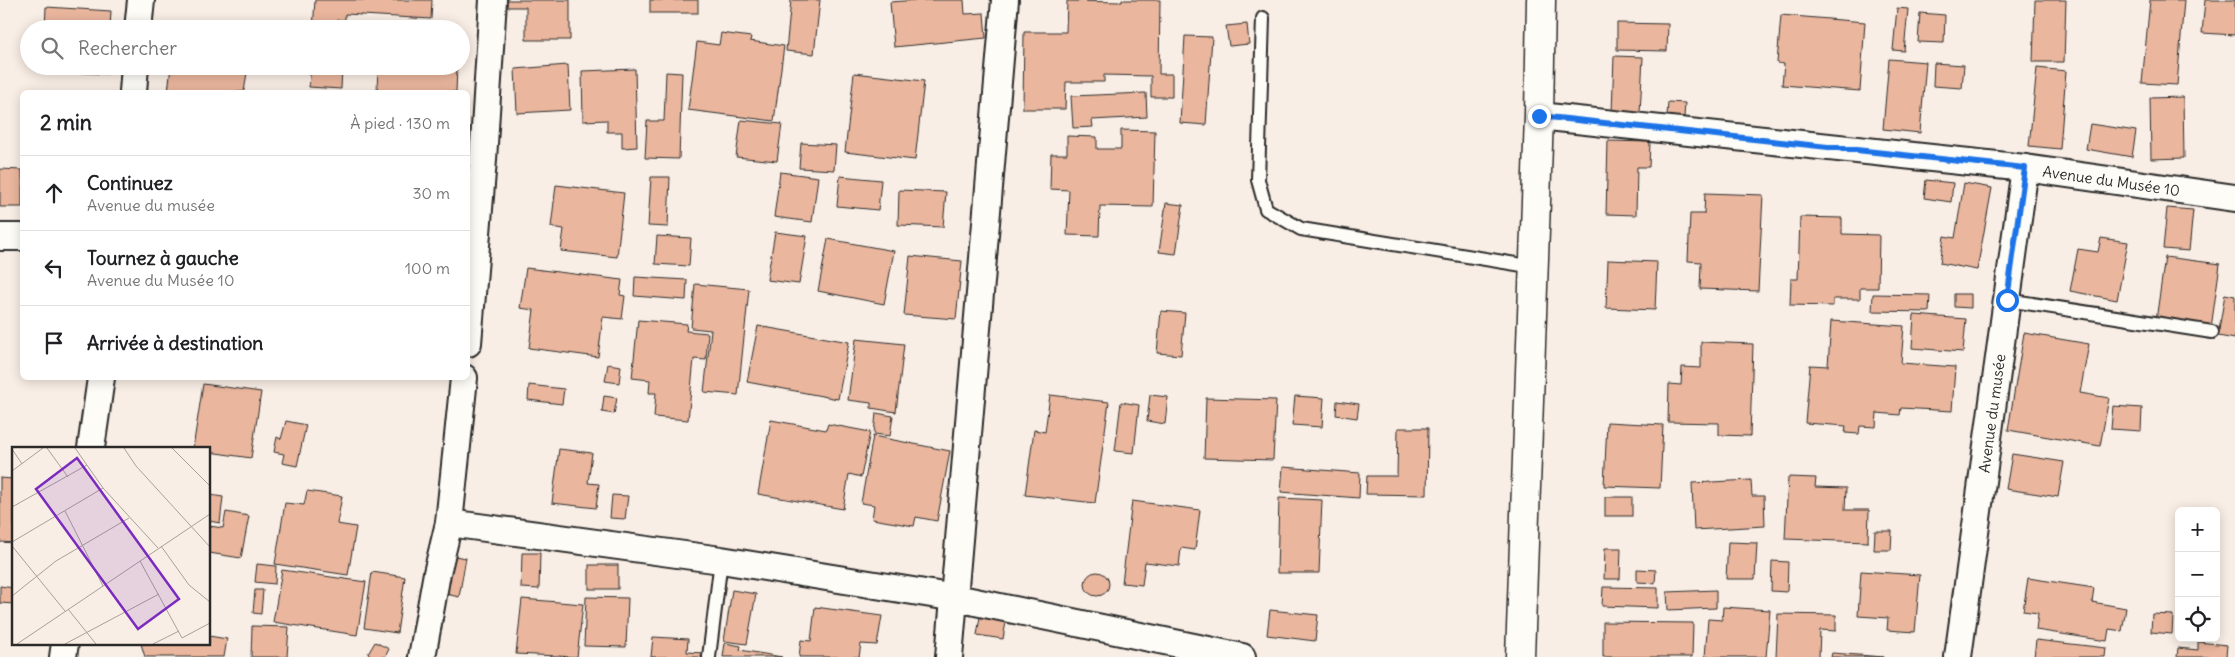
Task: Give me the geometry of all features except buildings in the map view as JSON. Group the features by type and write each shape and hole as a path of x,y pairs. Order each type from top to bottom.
{"street":[{"path":"139,20 141,0"},
{"path":"470,320 484,160 494,0"},
{"path":"949,657 956,598 1005,0"},
{"path":"1520,657 1539,116 1541,0"},
{"path":"132,90 134,75"},
{"name":"Avenue du Musée 10","path":"1539,116 2025,168 2235,198"},
{"name":"Avenue du musée","path":"1958,657 2025,168"},
{"path":"0,237 20,237"},
{"path":"91,447 101,380"},
{"path":"422,657 437,573 449,523 464,380"},
{"path":"449,523 721,560 956,598 1242,657"},
{"path":"63,657 65,644"}],"lane":[{"path":"1264,18 1258,180 1266,209 1301,229 1534,267"},
{"path":"2007,300 2212,332"},
{"path":"709,657 721,560"}],"route":[{"path":"1539,116 2025,168 2007,300"}]}
